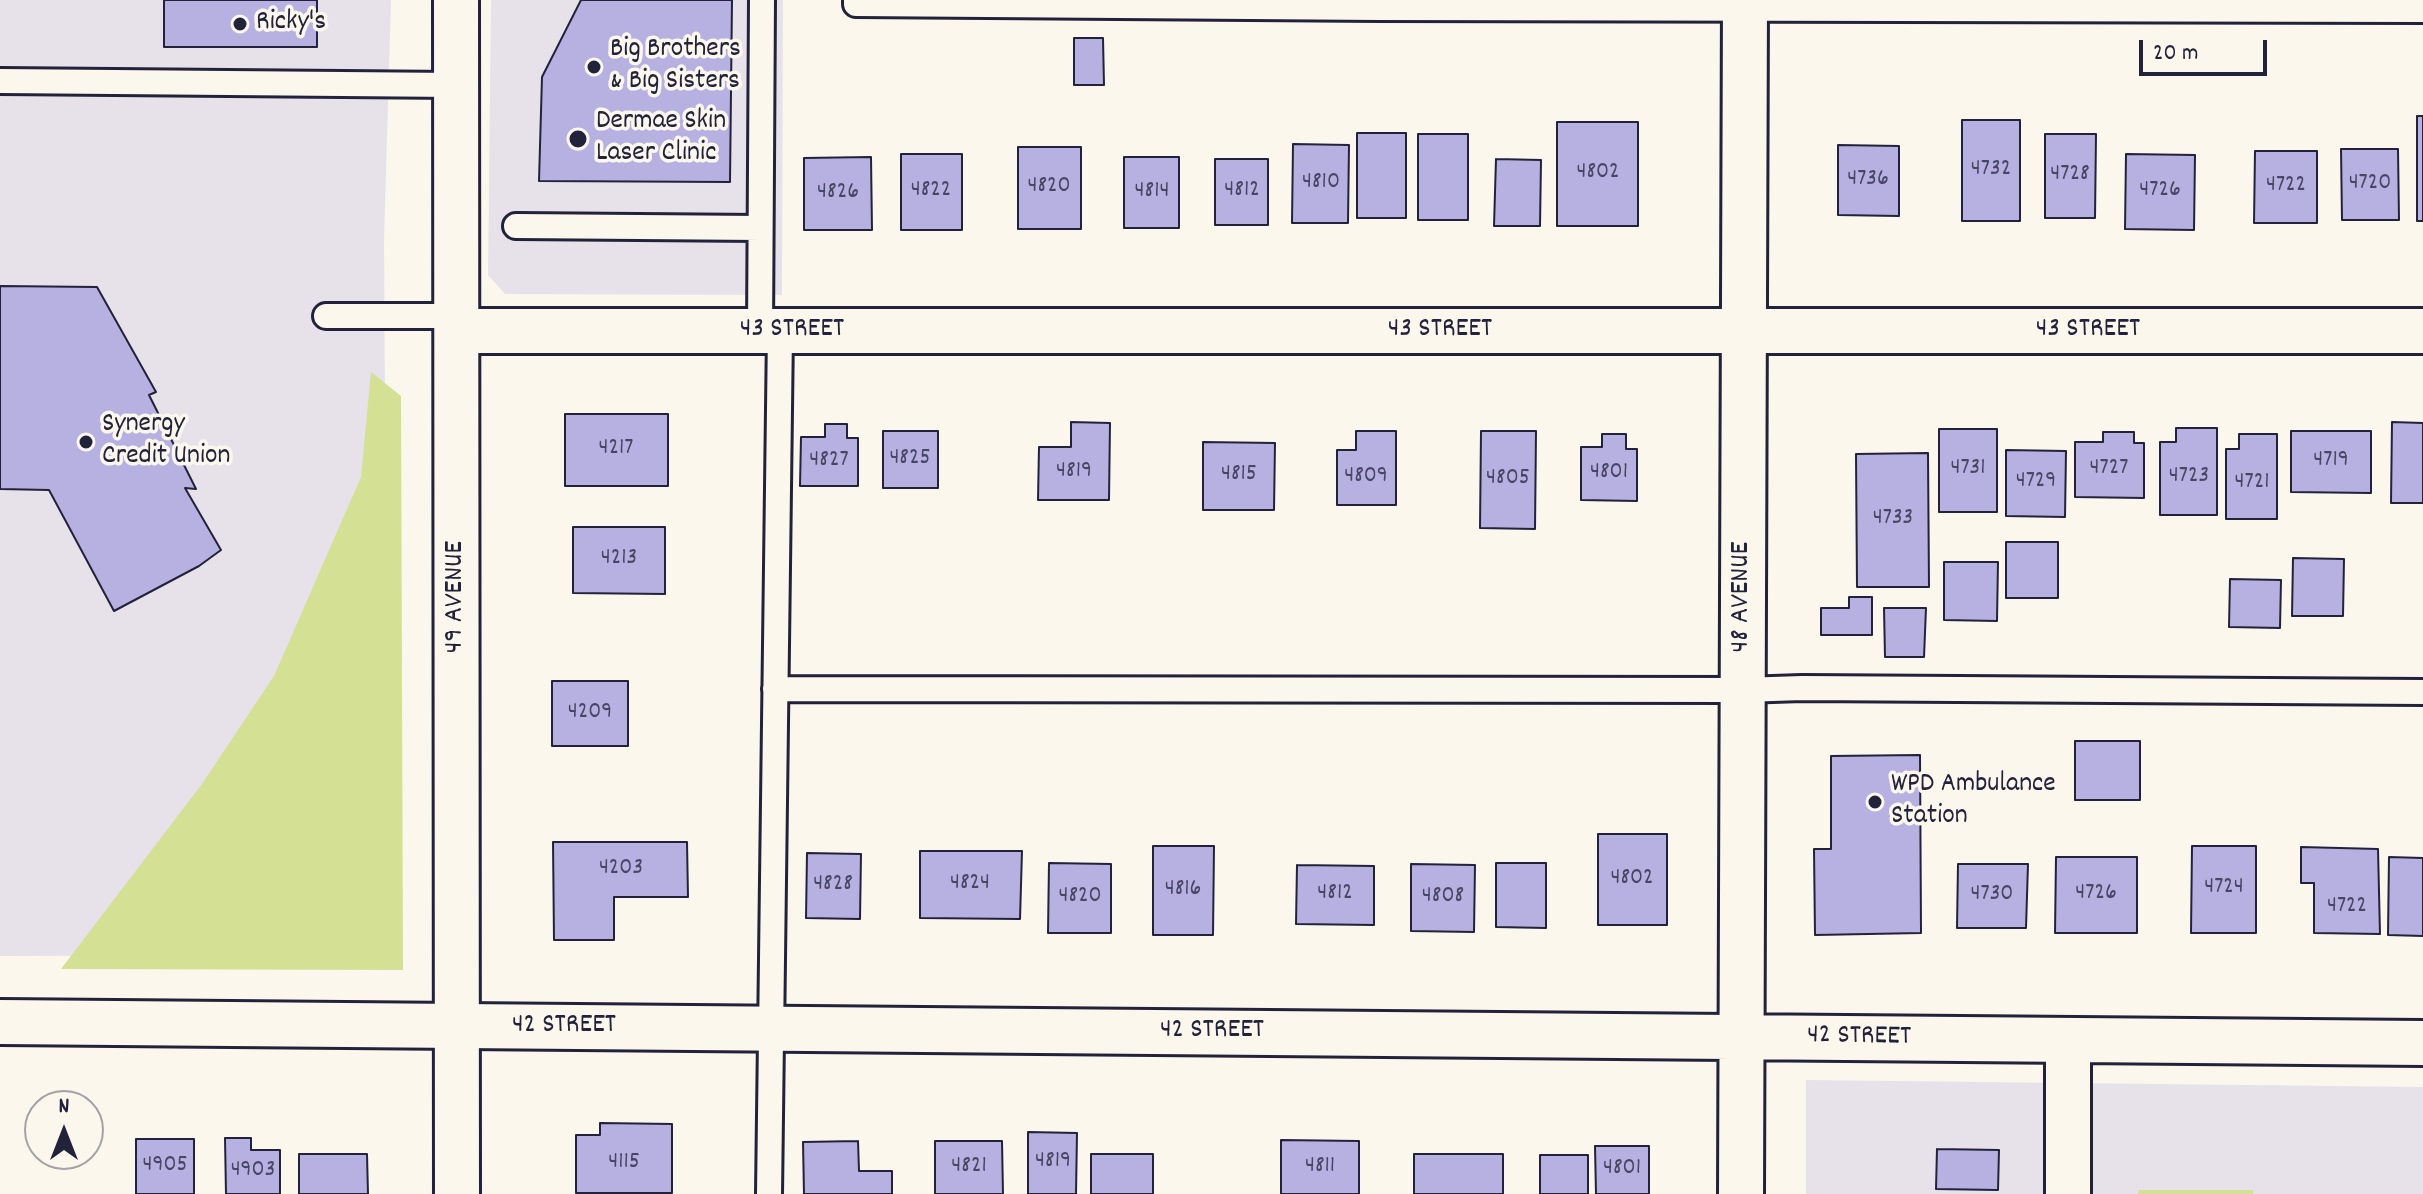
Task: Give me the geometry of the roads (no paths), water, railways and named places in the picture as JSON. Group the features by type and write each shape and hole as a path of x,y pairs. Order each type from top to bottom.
{"street":[{"name":"49 AVENUE","path":"456,0 457,1194"},
{"name":"48 AVENUE","path":"1741,1194 1745,5"},
{"name":"43 STREET","path":"457,324 770,331 2423,331"},
{"name":"42 STREET","path":"0,1022 2423,1043"},
{"path":"2068,1041 2068,1194"}],"lane":[{"path":"762,0 760,228 770,331 775,689 769,1194"},
{"path":"856,0 856,4 1745,5 2423,10"},
{"path":"0,81 456,85"},
{"path":"516,226 760,228"},
{"path":"326,316 457,324"},
{"path":"775,689 1802,688 2423,692"}],"place":[{"name":"Ricky's","path":"240,24"},
{"name":"Big Brothers & Big Sisters","path":"594,67"},
{"name":"Dermae Skin Laser Clinic","path":"578,139"},
{"name":"Synergy Credit Union","path":"86,442"},
{"name":"WPD Ambulance Station","path":"1875,802"}]}
